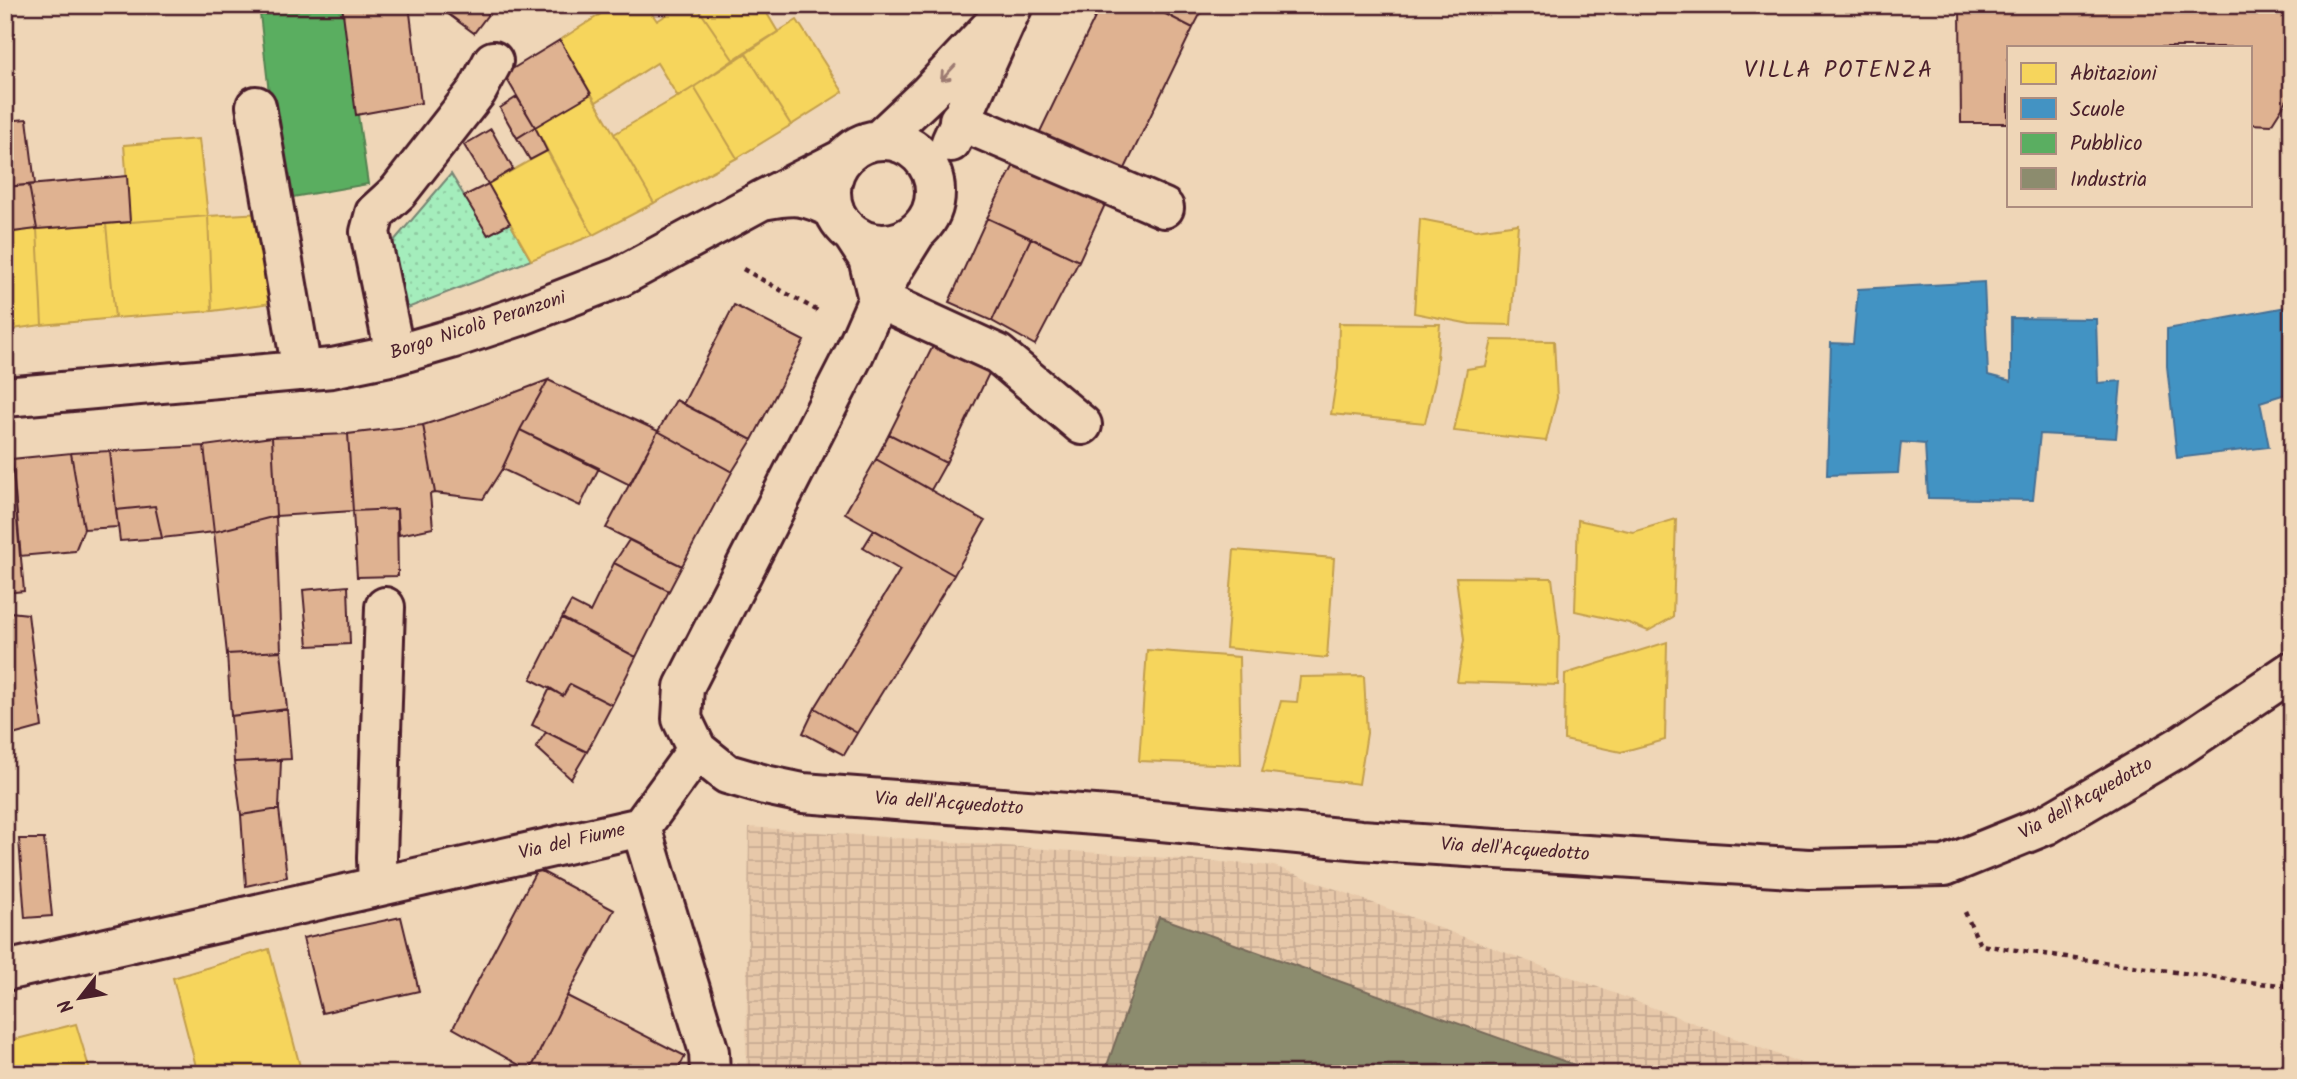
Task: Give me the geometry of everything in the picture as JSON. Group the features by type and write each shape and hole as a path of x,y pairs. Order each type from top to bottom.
{"street":[{"name":"Borgo Nicolò Peranzoni","path":"762,200 789,195 810,197 869,243 900,242 915,234 925,225 931,213 935,184 960,120 1012,5"},
{"name":"Borgo Nicolò Peranzoni","path":"5,397 332,368 395,355 454,338 620,277 843,159 853,149 879,140 929,93 1012,5"},
{"path":"395,355 370,232 375,213 398,192 477,91 493,61"},
{"path":"256,106 303,371"},
{"path":"960,120 1164,208"},
{"path":"879,140 897,141 913,149 927,163 935,184"},
{"path":"843,159 832,180 831,195 843,222 868,258 878,299"},
{"path":"697,750 682,719 684,687 854,354 878,299 915,234"},
{"path":"878,299 998,354 1082,425"},
{"path":"378,886 385,607"},
{"name":"Via dell'Acquedotto","path":"697,750 727,774 803,793 1108,816 1361,839 1692,862 1809,869 1945,866 2046,825 2179,747 2292,671"},
{"name":"Via del Fiume","path":"5,971 641,827 697,750"},
{"path":"641,827 709,1052 710,1074"}],"path":[{"path":"743,268 825,315"},
{"path":"1945,866 1980,944 2292,986"}],"shaded area":[{"path":"749,827 1274,866 1830,1074 746,1074"}],"green space":[{"path":"451,174 488,235 510,223 531,260 405,309 381,256"}],"building: Abitazioni":[{"path":"615,5 646,5 657,21 682,5 696,5 734,61 678,97 657,63 596,102 560,40"},
{"path":"696,5 762,5 778,32 734,61"},
{"path":"797,20 843,92 791,125 745,52"},
{"path":"745,52 791,125 737,158 694,87"},
{"path":"694,87 737,158 654,203 614,134"},
{"path":"591,94 654,203 593,235 535,127"},
{"path":"199,139 208,216 130,222 124,145"},
{"path":"547,151 593,235 531,260 488,184"},
{"path":"263,213 272,303 212,311 208,216"},
{"path":"208,216 212,311 115,318 106,224"},
{"path":"1420,219 1476,230 1518,224 1511,325 1470,324 1414,313"},
{"path":"106,224 115,318 42,325 37,229"},
{"path":"37,229 42,325 5,330 5,233"},
{"path":"1339,323 1440,324 1435,381 1425,423 1331,414 1338,369"},
{"path":"1492,340 1554,341 1557,398 1546,441 1454,431 1467,369 1486,366"},
{"path":"1676,519 1673,617 1648,631 1629,623 1575,611 1578,520 1633,532"},
{"path":"1234,550 1334,558 1327,658 1226,648"},
{"path":"1456,577 1552,578 1559,635 1558,685 1457,682 1464,640"},
{"path":"1667,642 1665,740 1621,752 1564,740 1565,674"},
{"path":"1147,650 1239,657 1241,765 1139,761"},
{"path":"1364,676 1367,733 1359,784 1262,772 1281,701 1297,702 1300,677"},
{"path":"269,949 302,1074 198,1074 173,978"},
{"path":"76,1024 91,1074 5,1074 5,1042"}],"building: Scuole":[{"path":"1984,282 1988,375 2011,381 2011,318 2096,319 2098,383 2121,381 2116,438 2040,434 2033,500 1928,498 1925,444 1901,442 1898,473 1827,475 1831,343 1853,344 1858,289"},
{"path":"2292,306 2292,392 2260,402 2269,447 2177,458 2167,366 2167,329"}],"building: Pubblico":[{"path":"259,5 342,5 368,184 281,199"}],"building: Industria":[{"path":"1159,917 1600,1074 1104,1074"}],"building: Altro":[{"path":"342,5 409,5 421,103 356,115"},
{"path":"436,5 495,5 474,33"},
{"path":"1101,5 1148,5 1193,28 1120,179 1036,140"},
{"path":"1148,5 1205,5 1193,28"},
{"path":"1960,5 2292,5 2292,92 2271,125 2252,124 2252,46 2007,46 2007,123 1961,123"},
{"path":"560,40 591,94 535,127 504,74"},
{"path":"517,97 535,127 517,138 500,108"},
{"path":"27,119 35,184 5,187 5,121"},
{"path":"535,127 547,151 530,160 517,138"},
{"path":"491,129 513,169 488,184 464,145"},
{"path":"1019,155 1108,198 1079,261 987,218"},
{"path":"127,176 130,222 37,229 29,185"},
{"path":"488,184 510,223 488,235 464,196"},
{"path":"29,185 37,229 5,233 5,187"},
{"path":"987,218 1031,238 992,321 949,302"},
{"path":"1031,238 1079,261 1035,345 992,321"},
{"path":"734,305 804,341 752,440 683,404"},
{"path":"937,338 993,365 946,463 889,434"},
{"path":"548,380 502,469 483,499 435,493 423,425"},
{"path":"548,380 658,431 630,485 520,430"},
{"path":"676,400 752,440 732,472 658,431"},
{"path":"423,425 435,493 430,494 433,528 399,535 397,509 353,511 348,434"},
{"path":"520,430 599,468 580,506 502,469"},
{"path":"658,431 732,472 682,566 606,528"},
{"path":"348,434 353,511 276,516 272,437"},
{"path":"889,434 946,463 931,490 876,459"},
{"path":"272,437 276,516 214,532 204,446"},
{"path":"204,446 214,532 162,538 155,506 116,510 110,451"},
{"path":"110,451 118,527 84,529 71,453"},
{"path":"71,453 84,529 75,551 20,556 12,459"},
{"path":"5,459 12,459 24,591 5,593"},
{"path":"876,459 985,521 954,575 845,513"},
{"path":"155,506 162,538 120,541 116,510"},
{"path":"397,509 398,576 357,577 353,511"},
{"path":"276,516 281,651 227,654 214,532"},
{"path":"874,530 954,575 857,733 815,708 900,570 863,548"},
{"path":"629,540 682,566 669,591 614,563"},
{"path":"614,563 669,591 636,657 562,618 571,602 590,612"},
{"path":"348,586 350,644 308,646 303,590"},
{"path":"10,612 28,614 42,727 9,736 5,726 5,626 10,626"},
{"path":"562,618 636,657 612,705 570,684 563,696 531,679"},
{"path":"281,651 287,709 231,716 227,654"},
{"path":"570,684 612,705 587,752 532,725 550,688 563,696"},
{"path":"815,708 857,733 844,755 803,733"},
{"path":"287,709 291,759 234,762 231,716"},
{"path":"546,732 587,752 571,779 536,747"},
{"path":"281,760 279,809 241,815 234,762"},
{"path":"279,809 287,877 246,886 241,815"},
{"path":"19,839 44,839 52,916 25,918"},
{"path":"537,869 614,910 530,1071 453,1028"},
{"path":"401,917 419,991 322,1013 303,938"},
{"path":"567,996 685,1056 676,1074 536,1074 530,1071"}],"district":[{"name":"VILLA POTENZA","path":"1839,71"}]}
